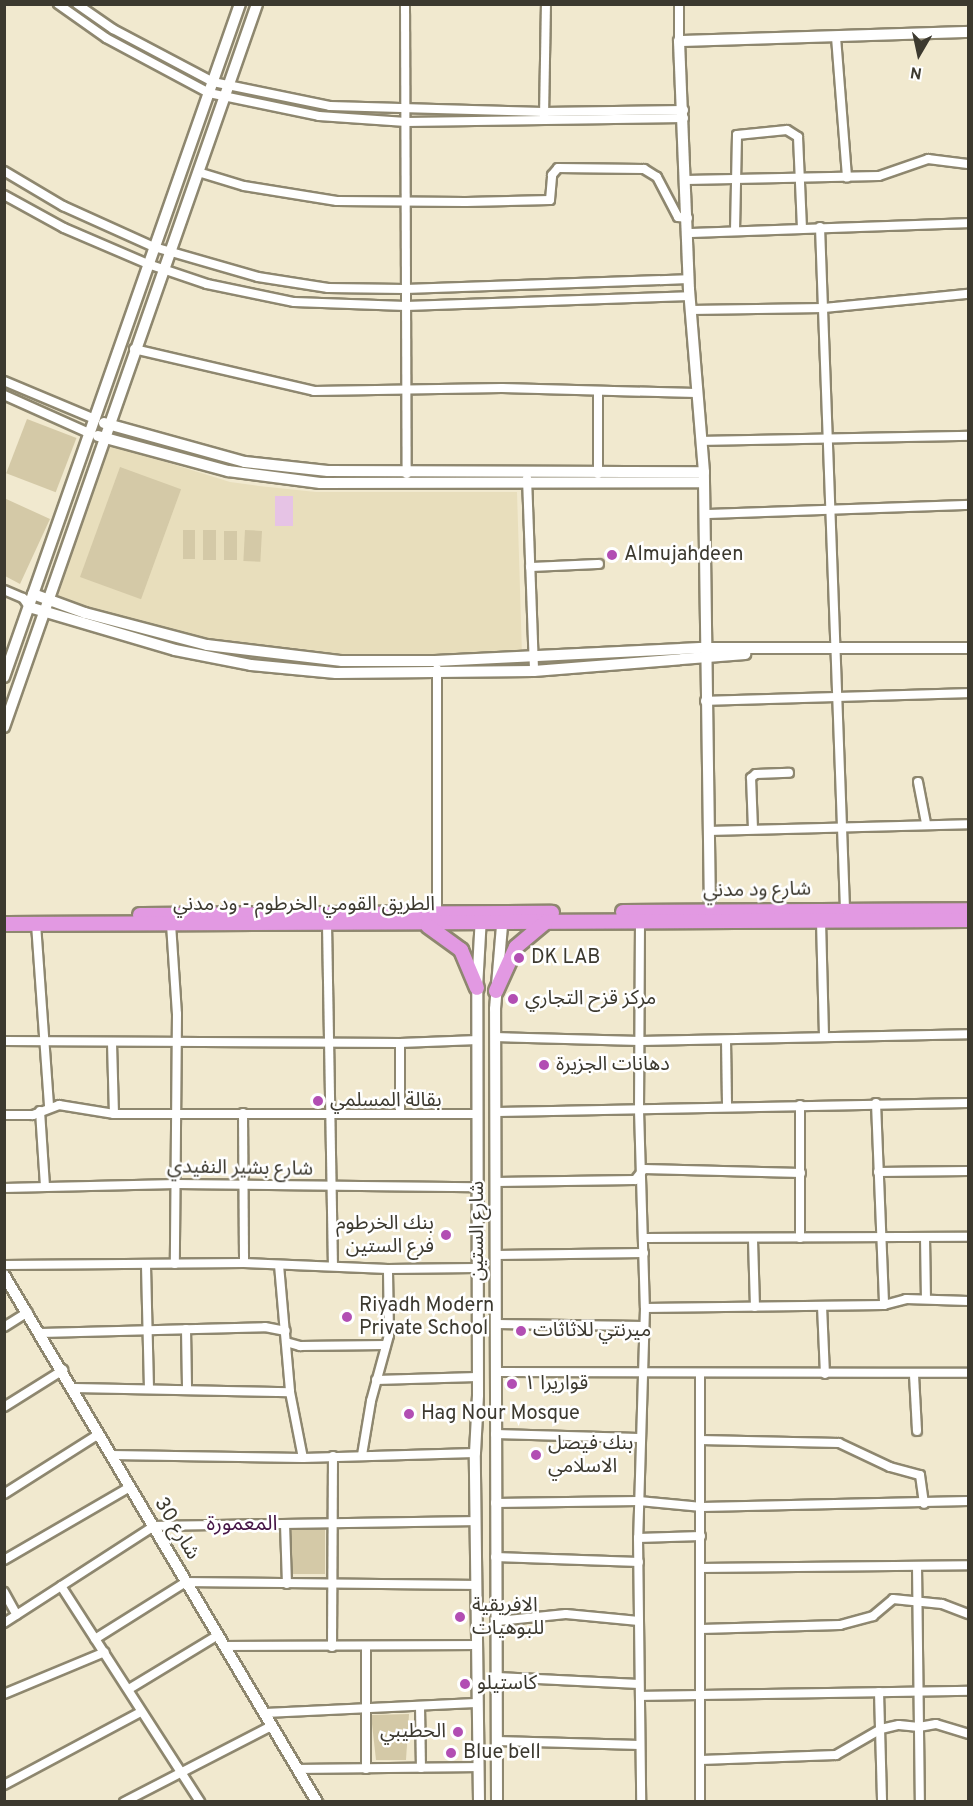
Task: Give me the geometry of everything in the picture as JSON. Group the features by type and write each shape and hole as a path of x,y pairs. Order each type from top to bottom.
{"highway":[{"name":"شارع ود مدني","path":"546,917 710,911 969,910"},
{"name":"الطريق القومي الخرطوم - ود مدني","path":"4,915 437,913 481,919"},
{"name":"الطريق القومي الخرطوم - ود مدني","path":"4,924 423,924 546,917"},
{"name":"شارع ود مدني","path":"546,917 603,921 969,920"},
{"path":"496,992 516,947 546,917"},
{"path":"423,924 442,933 460,950 477,988"}],"street":[{"path":"58,4 106,38 209,93 319,116 406,122 684,114"},
{"path":"4,677 28,600 90,433 240,4"},
{"path":"4,727 257,4"},
{"path":"405,4 407,485"},
{"path":"544,117 546,4"},
{"path":"679,4 688,218 688,279 704,477 705,701 710,911"},
{"path":"83,6 113,29 213,82 330,106 544,117"},
{"path":"679,41 969,32"},
{"path":"836,37 847,178"},
{"path":"735,231 734,179 737,135 787,130 798,137 802,227"},
{"path":"686,180 847,178 891,174 928,159 969,164"},
{"path":"198,172 286,194 364,203 544,201 552,196 552,175 558,168 644,169 657,177 678,217 688,218"},
{"path":"4,171 63,206 154,247 270,279 328,288 405,289 688,279"},
{"path":"4,195 64,228 148,264 207,284 294,302 406,306 689,296"},
{"path":"688,233 802,227 968,223 969,233"},
{"path":"820,227 831,440 845,909"},
{"path":"690,310 824,308 969,294"},
{"path":"135,349 306,390 696,393"},
{"path":"4,381 109,425 257,464 328,471 407,473 598,471 704,477"},
{"path":"598,392 598,483"},
{"path":"4,395 104,438 254,477 320,483 527,485 704,477"},
{"path":"702,441 969,436"},
{"path":"527,471 534,671"},
{"path":"705,514 969,505"},
{"path":"52,539 67,544"},
{"path":"530,567 599,564"},
{"path":"4,590 28,600 43,612 83,618 207,645 283,656 436,667 534,671 705,654"},
{"path":"28,600 48,600 83,618"},
{"path":"436,667 533,656 969,648"},
{"path":"436,667 437,913"},
{"path":"705,701 969,693"},
{"path":"753,829 751,778 756,774 789,773"},
{"path":"918,782 926,823"},
{"path":"708,831 843,829 926,823 969,824"},
{"name":"شارع الستين","path":"479,1802 475,1453 477,988 481,919"},
{"name":"شارع الستين","path":"497,1802 495,1009 502,919"},
{"path":"640,921 639,1110 644,1169 645,1308 644,1374 639,1438 638,1538 641,1802"},
{"path":"821,921 824,1036"},
{"path":"36,924 50,1106"},
{"path":"171,924 177,1014 175,1264"},
{"path":"327,924 331,1042 333,1265"},
{"path":"477,1010 495,1009"},
{"path":"477,1027 495,1032 640,1041 969,1034"},
{"path":"4,1041 400,1043 478,1040"},
{"path":"726,1040 727,1107"},
{"path":"112,1043 114,1114"},
{"path":"400,1043 400,1114"},
{"path":"876,1103 879,1237 884,1305"},
{"path":"497,1112 969,1103"},
{"path":"4,1115 68,1105 114,1114 330,1112 476,1114"},
{"path":"800,1105 800,1238"},
{"path":"40,1111 45,1187"},
{"path":"243,1113 244,1263"},
{"path":"496,1182 634,1180 644,1169 801,1173"},
{"path":"878,1172 969,1171"},
{"name":"شارع بشير النفيدي","path":"4,1188 177,1184 476,1187"},
{"path":"925,1237 926,1299"},
{"path":"644,1238 753,1240 969,1237"},
{"path":"753,1240 755,1307"},
{"path":"496,1255 644,1253"},
{"path":"4,1265 146,1266 244,1263 388,1269 476,1268"},
{"path":"279,1265 290,1392 303,1458"},
{"path":"146,1266 149,1389"},
{"path":"362,1455 376,1380 386,1346 388,1269"},
{"name":"شارع 30","path":"4,1275 74,1388 111,1455 317,1802"},
{"path":"645,1308 884,1305 926,1299 969,1301"},
{"path":"822,1306 825,1374"},
{"path":"4,1327 28,1312"},
{"path":"496,1324 644,1326"},
{"path":"41,1333 265,1327 286,1331"},
{"path":"186,1329 187,1389"},
{"path":"286,1342 300,1346 386,1346"},
{"path":"4,1407 63,1370"},
{"path":"497,1372 914,1375 969,1373"},
{"path":"700,1374 702,1508 700,1802"},
{"path":"914,1375 917,1431"},
{"path":"376,1380 477,1377"},
{"path":"74,1388 290,1392"},
{"path":"4,1494 99,1434"},
{"path":"495,1434 639,1438"},
{"path":"700,1440 839,1443 890,1467 920,1475 924,1504"},
{"path":"111,1455 303,1458 475,1453"},
{"path":"332,1647 333,1456"},
{"path":"475,1471 495,1471"},
{"path":"4,1560 130,1487"},
{"path":"476,1492 495,1498 639,1501 702,1508 924,1504 969,1501"},
{"path":"4,1623 154,1526 476,1521"},
{"path":"285,1524 286,1584"},
{"path":"638,1538 701,1536"},
{"path":"495,1557 639,1562"},
{"path":"700,1568 969,1565"},
{"path":"917,1566 920,1802"},
{"path":"95,1639 186,1582 477,1585"},
{"path":"61,1586 200,1802"},
{"path":"4,1592 17,1615"},
{"path":"701,1629 840,1625 873,1617 893,1599 918,1600 969,1614"},
{"path":"498,1621 566,1614 639,1621"},
{"path":"129,1689 218,1635"},
{"path":"224,1646 477,1645"},
{"path":"366,1647 366,1769"},
{"path":"4,1694 105,1652"},
{"path":"497,1677 639,1684"},
{"path":"640,1696 969,1691"},
{"path":"879,1692 882,1802"},
{"path":"264,1713 477,1703"},
{"path":"420,1706 422,1768"},
{"path":"4,1785 141,1712"},
{"path":"701,1760 836,1755 880,1729 899,1725 920,1728 936,1724 969,1734"},
{"path":"124,1802 272,1726"},
{"path":"496,1741 640,1745"},
{"path":"298,1769 479,1767"}],"shaded area":[{"path":"27,419 76,438 56,492 6,473"},
{"path":"108,444 230,482 259,486 316,492 517,492 522,654 306,655 219,644 56,598"},
{"path":"120,467 181,489 141,599 80,577"},
{"path":"275,496 293,496 293,526 275,526"},
{"path":"4,498 50,519 20,584 5,576"},
{"path":"183,530 195,530 195,559 183,559"},
{"path":"203,530 216,530 216,560 203,560"},
{"path":"245,530 262,531 260,562 243,561"},
{"path":"224,531 237,531 237,560 224,560"},
{"path":"289,1527 325,1527 325,1574 289,1574"},
{"path":"409,1714 406,1760 376,1760 371,1715"}],"place":[{"name":"Almujahdeen","path":"612,555"},
{"name":"DK LAB","path":"519,958"},
{"name":"مركز قزح التجاري","path":"513,999"},
{"name":"دهانات الجزيرة","path":"544,1065"},
{"name":"بقالة المسلمي","path":"318,1101"},
{"name":"بنك الخرطوم فرع الستين","path":"446,1235"},
{"name":"Riyadh Modern Private School","path":"347,1317"},
{"name":"ميرنتي للاثاثات","path":"521,1331"},
{"name":"قواريرا ١","path":"512,1384"},
{"name":"Hag Nour Mosque","path":"409,1414"},
{"name":"بنك فيصل الاسلامي","path":"536,1455"},
{"name":"الافريقية للبوهيات","path":"460,1617"},
{"name":"كاستيلو","path":"465,1684"},
{"name":"الحطيبي","path":"458,1732"},
{"name":"Blue bell","path":"451,1753"}],"district":[{"name":"المعمورة","path":"242,1525"}]}
